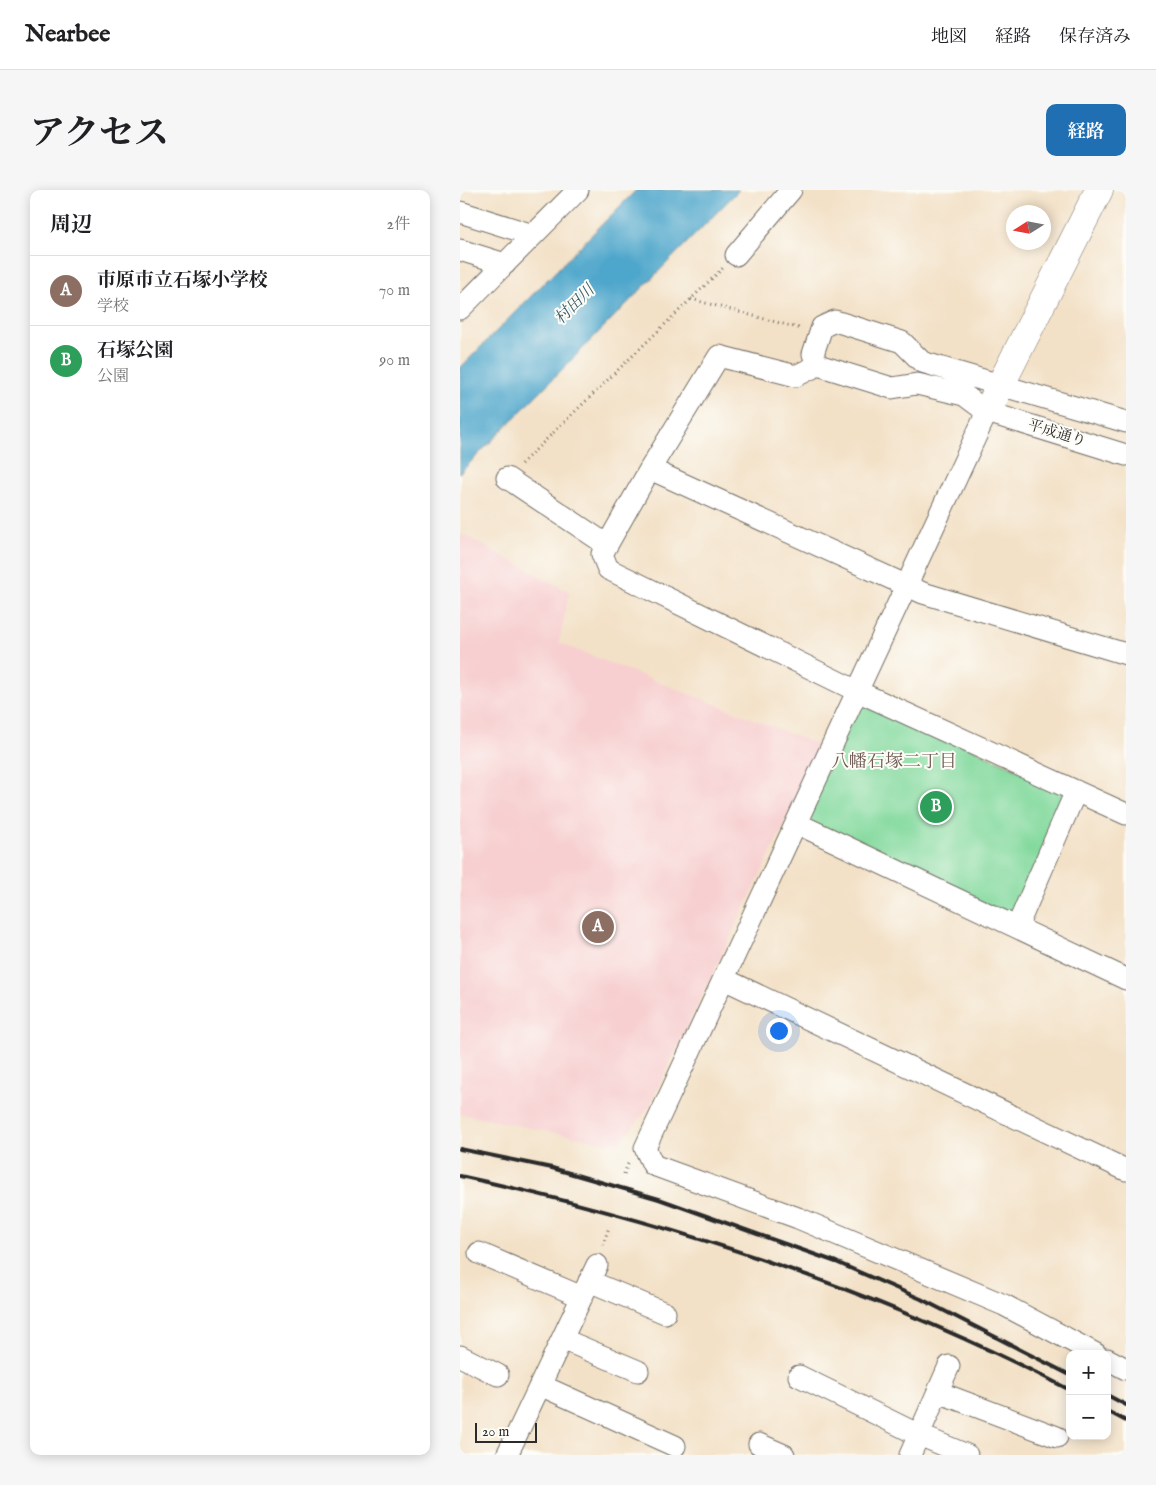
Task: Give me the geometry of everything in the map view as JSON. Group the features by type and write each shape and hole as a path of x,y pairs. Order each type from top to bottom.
{"street":[{"path":"460,309 578,190"},
{"path":"736,255 791,190"},
{"path":"1088,1350 986,1297 798,1218 653,1165 644,1148 988,412 1099,190"},
{"path":"460,212 533,235"},
{"path":"460,250 505,264"},
{"name":"平成通り","path":"1126,422 922,362 902,342 835,321 822,327 816,358 892,388 918,384 964,395 988,412 1126,455"},
{"path":"816,358 796,376 719,356 650,468 602,554 608,569 857,691 1126,814"},
{"path":"650,468 908,584 923,593 1126,654"},
{"path":"506,478 607,545"},
{"path":"1017,927 1076,791"},
{"path":"796,823 1126,979"},
{"path":"724,979 1126,1170"},
{"path":"479,1253 589,1281 665,1313"},
{"path":"507,1455 589,1281"},
{"path":"562,1339 638,1371"},
{"path":"460,1356 498,1375"},
{"path":"1111,1362 1126,1369"},
{"path":"910,1455 949,1366"},
{"path":"799,1376 920,1435 967,1455"},
{"path":"540,1385 675,1446"},
{"path":"938,1392 1057,1437"},
{"path":"759,1444 784,1455"}],"path":[{"path":"506,478 736,255"},
{"path":"691,298 798,328 816,358"}],"shaded area":[{"path":"463,534 569,592 559,643 822,746 648,1108 618,1145 460,1114 460,538"}],"green space":[{"path":"860,698 1069,793 1015,920 803,821"}],"water":[{"name":"村田川","path":"636,190 739,190 460,473 460,368"}],"railway":[{"path":"460,1149 552,1168 659,1199 836,1262 921,1299 1066,1373"},
{"path":"460,1176 539,1194 617,1215 772,1263 848,1290 923,1321 997,1354 1066,1388"},
{"path":"1111,1397 1126,1405"},
{"path":"1111,1413 1126,1421"}],"place":[{"name":"石塚公園","path":"936,807"},
{"name":"市原市立石塚小学校","path":"598,927"}],"district":[{"name":"八幡石塚二丁目","path":"894,762"}]}
